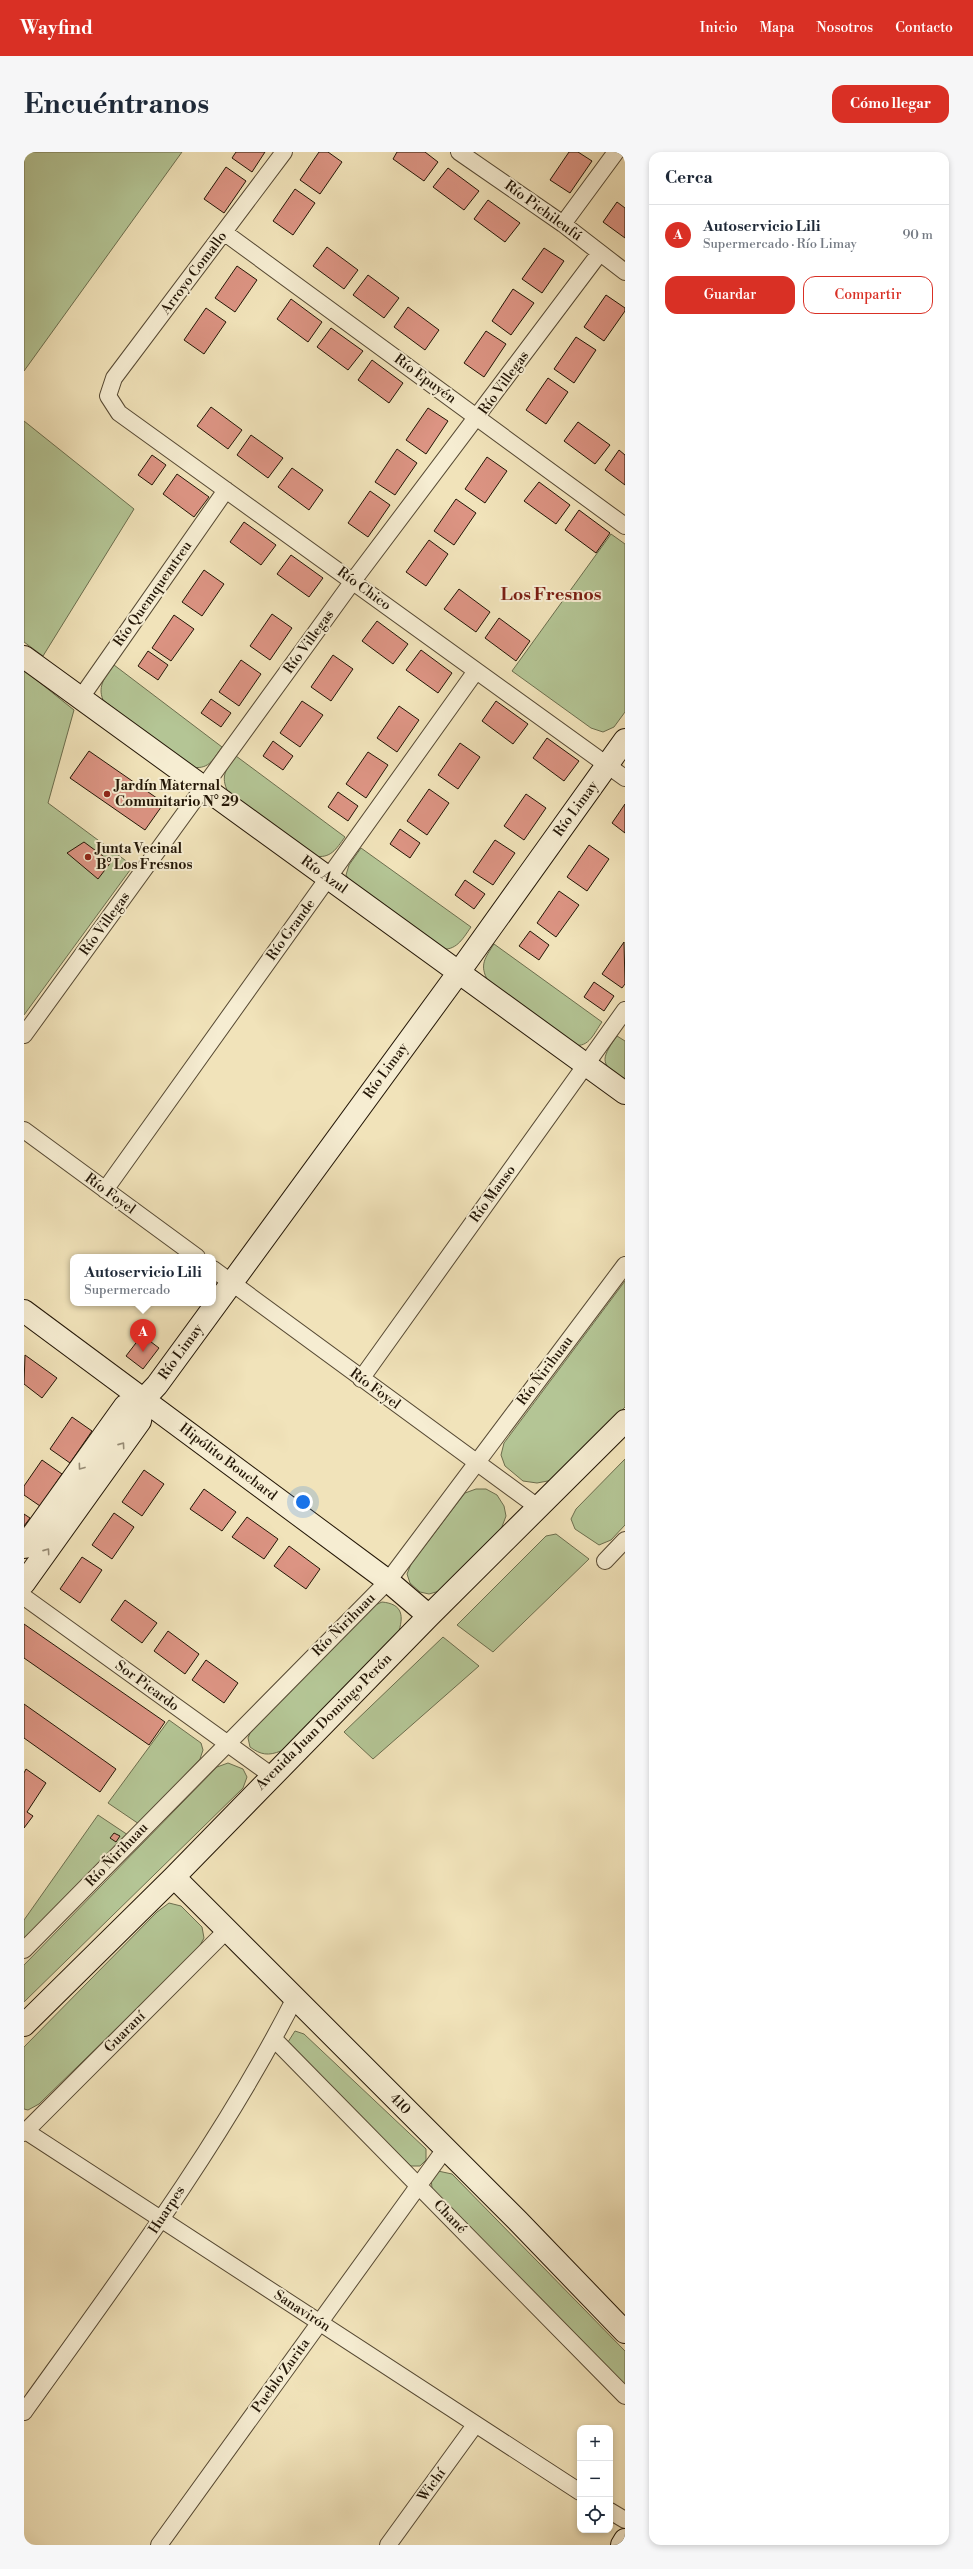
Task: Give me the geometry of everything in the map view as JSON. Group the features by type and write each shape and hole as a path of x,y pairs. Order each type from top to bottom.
{"street":[{"name":"Arroyo Comallo","path":"108,396 114,378 225,233 284,152"},
{"name":"Río Pichileufú","path":"459,152 563,224 599,254 625,272"},
{"path":"563,224 616,152"},
{"name":"Río Epuyén","path":"225,233 625,526"},
{"name":"Río Villegas","path":"24,1035 353,581 478,418 599,254"},
{"name":"Río Chico","path":"108,396 119,413 625,778"},
{"name":"Río Quemquemtreu","path":"80,699 226,490"},
{"name":"Río Azul","path":"24,657 80,699 205,786 328,878 625,1093"},
{"name":"Río Grande","path":"105,1190 476,671"},
{"name":"Río Limay","path":"216,1302 459,972 625,740"},
{"name":"Río Manso","path":"361,1379 625,1010"},
{"name":"Río Foyel","path":"24,1130 193,1254"},
{"name":"Río Ñirihuau","path":"24,1950 226,1743 388,1581 475,1462 625,1265"},
{"name":"Río Foyel","path":"216,1271 538,1508"},
{"name":"Río Limay","path":"24,1583 140,1421 144,1400 213,1306"},
{"name":"Hipólito Bouchard","path":"24,1311 388,1581 429,1616"},
{"path":"24,1547 125,1406 144,1400"},
{"name":"Avenida Juan Domingo Perón","path":"24,2025 174,1877 271,1775 625,1421"},
{"path":"605,1561 625,1540"},
{"name":"Sor Picardo","path":"24,1597 271,1775"},
{"name":"410","path":"174,1877 226,1931 445,2148 625,2332"},
{"name":"Guaraní","path":"25,2131 226,1931"},
{"name":"Huarpes","path":"24,2412 162,2219 274,2039 295,1998"},
{"name":"Chané","path":"274,2039 625,2396"},
{"name":"Sanavirón","path":"25,2131 577,2490"},
{"name":"Pueblo Zurita","path":"158,2545 445,2148"},
{"name":"Wichí","path":"388,2545 475,2425"},
{"path":"613,2513 625,2520"},
{"path":"622,2545 625,2540"}],"green space":[{"path":"24,152 182,152 24,371"},
{"path":"24,421 134,509 43,656 24,642"},
{"path":"611,534 625,544 625,712 614,727 603,732 591,728 512,671"},
{"path":"114,665 222,747 206,766 196,768 190,767 103,700 101,690 103,681"},
{"path":"24,670 74,710 48,803 133,866 24,1015"},
{"path":"236,756 345,837 336,849 325,856 314,856 228,792 224,777 229,765"},
{"path":"361,848 471,927 458,944 450,948 440,949 351,883 346,875 349,865"},
{"path":"494,944 602,1022 591,1039 584,1044 574,1045 488,981 485,975 484,962"},
{"path":"617,1036 625,1041 625,1082 611,1071 605,1062 607,1051"},
{"path":"625,1281 625,1407 553,1480 537,1483 523,1481 505,1466 501,1455 504,1443"},
{"path":"625,1459 625,1525 611,1540 599,1545 575,1529 571,1519 576,1509"},
{"path":"476,1489 486,1489 497,1495 504,1506 506,1516 500,1532 443,1590 429,1594 420,1592 410,1583 407,1574 411,1564 465,1493"},
{"path":"556,1534 589,1559 493,1652 457,1625 546,1536"},
{"path":"382,1602 394,1605 400,1612 401,1622 398,1634 281,1751 272,1754 265,1754 250,1747 248,1738 252,1728 371,1607"},
{"path":"443,1637 479,1666 373,1759 344,1732"},
{"path":"169,1720 201,1743 203,1750 200,1759 139,1824 108,1803"},
{"path":"228,1763 243,1769 247,1777 243,1788 24,2002 24,1965 217,1767"},
{"path":"98,1815 128,1835 24,1940 24,1920"},
{"path":"169,1903 181,1906 202,1927 204,1938 198,1949 39,2104 28,2110 24,2109 24,2047 157,1912"},
{"path":"295,2031 304,2034 426,2149 426,2160 420,2166 411,2166 291,2050 288,2042"},
{"path":"438,2171 452,2174 625,2351 625,2389 432,2188 431,2178"}],"building":[{"path":"236,152 265,152 252,172 232,158"},
{"path":"319,152 328,152 342,162 320,194 300,180"},
{"path":"397,152 425,152 438,162 424,181 393,159"},
{"path":"569,152 578,152 592,161 570,193 550,180"},
{"path":"226,167 246,181 224,213 204,199"},
{"path":"448,168 479,191 464,210 433,187"},
{"path":"295,189 315,203 293,235 273,221"},
{"path":"488,200 520,223 505,242 474,219"},
{"path":"617,202 625,208 625,238 603,222"},
{"path":"327,247 358,270 344,289 313,266"},
{"path":"544,248 564,261 542,293 522,279"},
{"path":"237,266 257,280 235,312 215,298"},
{"path":"368,275 399,298 384,318 353,295"},
{"path":"513,289 534,303 511,335 492,321"},
{"path":"606,295 625,308 625,311 604,341 584,327"},
{"path":"291,299 322,322 308,342 277,319"},
{"path":"408,307 439,330 425,350 394,327"},
{"path":"206,308 226,322 204,354 184,340"},
{"path":"331,328 363,351 348,370 317,347"},
{"path":"486,331 506,344 484,377 464,363"},
{"path":"576,337 596,350 574,383 554,369"},
{"path":"372,360 403,383 389,403 358,380"},
{"path":"548,378 568,392 546,424 526,410"},
{"path":"211,407 242,430 228,449 197,426"},
{"path":"428,408 448,421 426,454 406,440"},
{"path":"578,422 610,445 595,464 564,441"},
{"path":"251,435 283,458 268,478 237,455"},
{"path":"397,449 417,463 395,495 375,482"},
{"path":"619,450 625,455 625,485 605,470"},
{"path":"152,455 166,465 152,485 138,475"},
{"path":"487,457 507,471 485,503 465,489"},
{"path":"292,468 323,490 309,510 278,487"},
{"path":"177,474 209,497 194,517 163,494"},
{"path":"539,482 570,505 556,524 524,501"},
{"path":"370,491 390,505 368,537 348,523"},
{"path":"456,499 476,513 454,545 434,531"},
{"path":"579,510 610,533 596,553 565,530"},
{"path":"244,522 276,545 261,565 230,542"},
{"path":"429,540 448,554 426,586 406,572"},
{"path":"291,555 323,578 309,597 277,574"},
{"path":"204,570 224,584 202,616 182,602"},
{"path":"459,589 490,612 476,632 444,609"},
{"path":"272,614 292,628 270,660 250,646"},
{"path":"174,615 194,629 171,661 152,648"},
{"path":"499,618 530,641 516,661 485,638"},
{"path":"377,621 408,644 393,664 362,641"},
{"path":"421,650 452,673 438,693 406,670"},
{"path":"148,651 168,665 158,680 138,666"},
{"path":"333,655 353,669 331,701 311,687"},
{"path":"241,660 261,674 239,706 219,692"},
{"path":"211,699 231,713 221,727 201,713"},
{"path":"302,701 323,715 300,747 280,733"},
{"path":"496,701 528,724 513,744 482,721"},
{"path":"399,706 419,720 397,752 377,738"},
{"path":"547,738 579,761 564,781 533,758"},
{"path":"273,741 293,756 283,770 263,756"},
{"path":"460,743 480,757 458,789 438,775"},
{"name":"Jardín Maternal Comunitario N° 29","path":"89,751 164,803 145,830 70,778"},
{"path":"368,752 388,765 366,798 346,784"},
{"path":"429,789 449,803 427,835 407,821"},
{"path":"338,792 358,806 348,821 328,807"},
{"path":"526,794 546,808 524,840 504,826"},
{"path":"625,804 625,833 612,823"},
{"path":"400,829 420,843 410,858 390,844"},
{"path":"495,840 515,853 493,885 473,872"},
{"name":"Junta Vecinal B° Los Fresnos","path":"84,842 111,862 98,879 67,853"},
{"path":"589,845 609,859 587,891 567,877"},
{"path":"465,880 485,894 474,909 455,895"},
{"path":"559,891 579,905 556,937 537,923"},
{"path":"530,931 549,945 539,960 519,946"},
{"path":"624,942 625,984 622,988 602,974"},
{"path":"594,982 614,996 604,1011 584,997"},
{"path":"142,1335 159,1348 143,1369 126,1356"},
{"path":"25,1355 57,1378 42,1398 24,1384"},
{"path":"72,1417 92,1431 70,1463 50,1449"},
{"path":"42,1460 62,1474 40,1506 24,1495 24,1486"},
{"path":"144,1470 164,1484 142,1516 122,1502"},
{"path":"204,1489 236,1512 222,1531 190,1509"},
{"path":"114,1513 134,1527 112,1559 92,1545"},
{"path":"24,1514 30,1518 24,1526"},
{"path":"247,1517 278,1539 264,1559 232,1537"},
{"path":"289,1546 320,1569 306,1589 274,1566"},
{"path":"82,1557 102,1570 80,1603 60,1589"},
{"path":"125,1600 157,1623 142,1643 111,1620"},
{"path":"24,1624 165,1722 149,1745 24,1658"},
{"path":"168,1631 199,1654 185,1674 154,1651"},
{"path":"206,1660 238,1683 224,1703 192,1680"},
{"path":"24,1704 116,1769 100,1792 24,1738"},
{"path":"26,1769 46,1783 27,1812 33,1816 24,1828 24,1773"},
{"path":"114,1833 120,1836 116,1842 110,1838"}],"place":[{"name":"Jardín Maternal Comunitario N° 29","path":"107,794"},
{"name":"Junta Vecinal B° Los Fresnos","path":"88,857"},
{"name":"Autoservicio Lili","path":"143,1352"}],"district":[{"name":"Los Fresnos","path":"551,594"}]}
